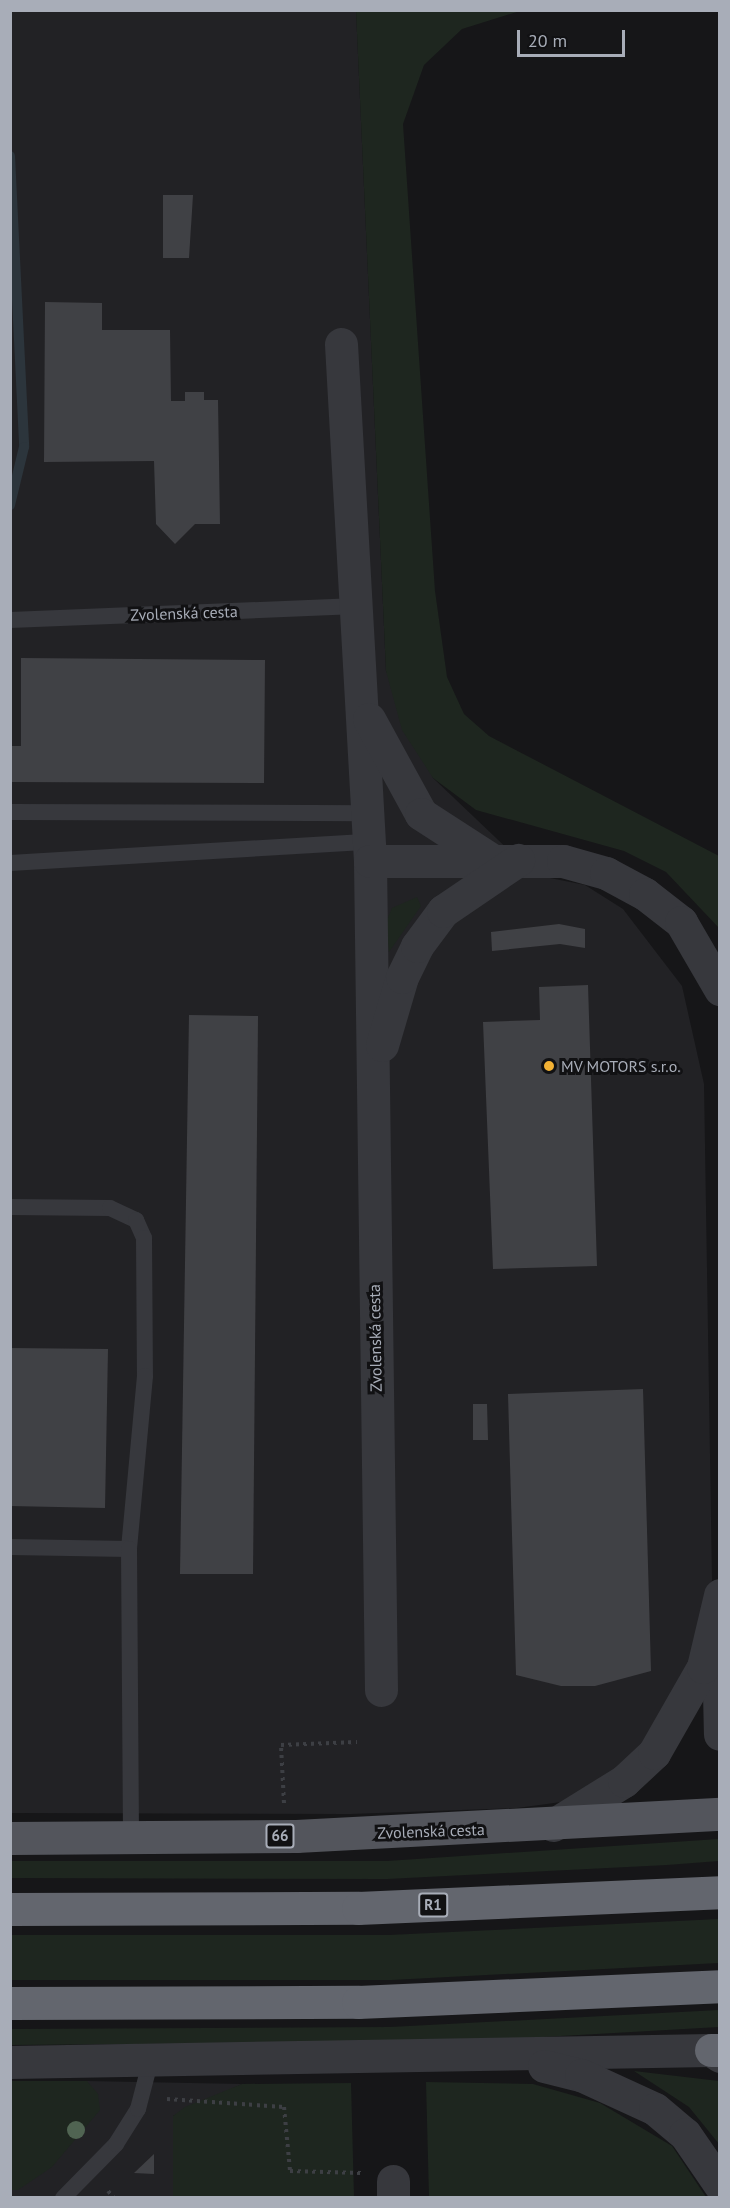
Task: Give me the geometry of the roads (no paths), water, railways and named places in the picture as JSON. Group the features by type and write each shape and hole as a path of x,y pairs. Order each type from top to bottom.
{"highway":[{"name":"R1","path":"10,1909 358,1908 720,1892"},
{"path":"10,2002 358,2002 720,1986"}],"main road":[{"name":"66","path":"550,1827 720,1814"},
{"name":"Zvolenská cesta","path":"10,1838 131,1839 550,1827"}],"street":[{"name":"Zvolenská cesta","path":"341,344 368,839 381,1690"},
{"name":"Zvolenská cesta","path":"361,689 370,726 422,814 503,859 443,911 417,946 386,1025 371,1094"},
{"path":"368,839 503,859 562,861 606,873 645,894 681,922 720,989"},
{"path":"720,1595 720,1734"},
{"path":"550,1827 624,1781 654,1753 703,1667 720,1595"},
{"path":"10,2061 150,2063 717,2052"},
{"path":"511,2057 580,2074 655,2109 686,2134 720,2186"}],"lane":[{"name":"Zvolenská cesta","path":"10,620 357,606"},
{"path":"10,812 368,839"},
{"path":"10,862 368,839"},
{"path":"10,1207 110,1208 136,1220 144,1238 145,1377 129,1549 131,1839"},
{"path":"10,1547 129,1549"},
{"path":"63,2198 116,2144 140,2098 150,2063"}],"waterway":[{"path":"10,156 24,447 10,505"}],"place":[{"name":"MV MOTORS s.r.o.","path":"549,1066"}]}
